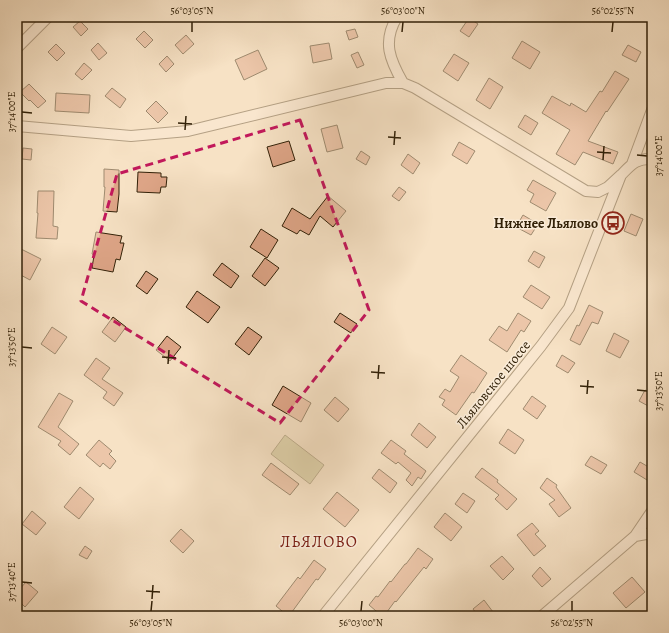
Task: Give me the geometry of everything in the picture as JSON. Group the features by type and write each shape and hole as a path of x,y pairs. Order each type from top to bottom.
{"street":[{"path":"17,48 48,17"},
{"path":"396,17 388,40 390,54 395,69 404,83"},
{"path":"17,126 131,136 188,131 386,83 404,83 448,107 586,191 598,192 608,187 621,176"},
{"path":"632,164 652,110"},
{"path":"632,164 644,159 652,159"},
{"name":"Льяловское шоссе","path":"323,616 541,346 569,308 621,176 632,164"},
{"path":"542,616 635,536 652,511"},
{"path":"635,536 652,533"}],"highlighted area":[{"path":"300,120 369,310 280,423 81,301 117,174"}],"shaded area":[{"path":"285,435 324,465 310,484 271,454"}],"building":[{"path":"469,18 478,24 469,37 460,31"},
{"path":"80,21 88,29 81,36 73,27"},
{"path":"355,29 358,37 349,40 346,31"},
{"path":"144,31 153,40 145,48 136,39"},
{"path":"186,35 194,44 183,54 175,45"},
{"path":"522,41 540,52 530,69 512,58"},
{"path":"98,43 107,53 99,60 91,50"},
{"path":"329,43 332,59 313,63 310,46"},
{"path":"56,44 65,53 57,61 48,52"},
{"path":"628,45 641,52 636,62 622,55"},
{"path":"258,50 267,69 244,80 235,60"},
{"path":"358,52 364,65 357,68 351,55"},
{"path":"454,54 469,63 458,81 443,71"},
{"path":"167,56 174,64 166,72 159,64"},
{"path":"84,63 92,70 82,80 75,74"},
{"path":"615,71 629,79 607,112 606,111 588,141 618,152 613,164 583,152 575,165 556,154 570,130 542,113 552,96 570,106 571,103 586,112 600,91 602,92"},
{"path":"489,78 503,87 490,109 476,100"},
{"path":"29,84 46,101 38,108 20,92"},
{"path":"112,88 126,99 120,108 105,96"},
{"path":"56,93 90,95 89,113 55,111"},
{"path":"156,101 168,113 158,123 146,111"},
{"path":"525,115 538,123 531,135 518,127"},
{"path":"337,125 343,148 327,152 321,129"},
{"path":"289,141 295,160 273,167 267,147"},
{"path":"459,142 475,151 467,164 452,155"},
{"path":"23,148 32,149 31,160 22,159"},
{"path":"361,151 370,157 366,165 356,159"},
{"path":"408,154 420,163 413,174 401,165"},
{"path":"104,169 119,170 117,212 103,211 105,187"},
{"path":"138,172 161,173 161,177 167,177 166,187 161,187 160,193 137,192"},
{"path":"533,180 556,193 546,211 530,202 534,194 527,190"},
{"path":"399,187 406,192 399,201 392,196"},
{"path":"38,191 54,191 53,226 58,227 57,239 36,238"},
{"path":"328,196 346,211 333,227 320,216 309,235 300,230 297,234 282,226 292,208 310,219"},
{"path":"631,214 643,219 636,236 624,231"},
{"path":"523,215 538,224 531,235 516,227"},
{"path":"261,229 278,240 267,258 250,247"},
{"path":"96,232 122,236 120,243 124,243 120,260 116,259 113,272 92,268 94,255 92,254"},
{"path":"17,247 41,259 30,280 17,273"},
{"path":"534,251 545,257 539,268 528,261"},
{"path":"265,258 279,268 265,286 252,276"},
{"path":"222,263 239,276 231,288 213,275"},
{"path":"146,271 158,279 147,294 136,286"},
{"path":"531,285 550,297 542,309 523,297"},
{"path":"197,291 220,307 208,323 186,307"},
{"path":"589,305 603,312 598,324 592,322 580,345 570,340 577,325 579,326"},
{"path":"340,313 357,324 351,333 334,322"},
{"path":"518,313 531,321 524,332 521,330 507,352 489,340 499,326 507,331"},
{"path":"113,317 126,327 115,342 102,332"},
{"path":"52,327 67,337 55,354 41,344"},
{"path":"248,327 262,337 249,355 235,344"},
{"path":"614,333 629,341 620,358 606,351"},
{"path":"167,336 181,347 170,361 156,350"},
{"path":"461,355 487,373 474,393 472,392 456,415 442,405 445,400 439,397 445,389 450,392 459,377 450,371"},
{"path":"562,355 575,363 568,373 556,366"},
{"path":"96,358 110,368 102,379 123,393 114,406 103,398 107,392 84,375"},
{"path":"283,386 311,403 301,422 272,405"},
{"path":"645,390 652,394 652,403 650,407 639,401"},
{"path":"59,393 73,401 58,427 79,444 70,455 58,445 61,441 38,427"},
{"path":"532,396 546,406 537,419 523,409"},
{"path":"335,397 349,409 338,422 324,410"},
{"path":"419,423 436,437 427,448 411,435"},
{"path":"508,429 524,440 515,454 499,443"},
{"path":"99,440 112,451 109,454 116,461 110,469 103,463 100,467 86,455"},
{"path":"391,440 406,451 404,454 426,471 421,479 418,477 412,486 406,480 411,473 398,462 396,464 381,453"},
{"path":"591,456 607,465 601,474 585,465"},
{"path":"640,462 652,469 652,483 634,472"},
{"path":"271,463 299,484 290,495 262,475"},
{"path":"482,468 498,480 497,482 517,499 507,510 495,499 499,495 475,477"},
{"path":"379,469 397,483 390,493 372,478"},
{"path":"547,478 557,485 556,487 571,508 559,517 549,504 555,500 540,488"},
{"path":"80,487 94,499 79,519 64,507"},
{"path":"337,492 359,510 345,527 323,509"},
{"path":"463,493 475,501 467,513 455,504"},
{"path":"32,511 46,523 36,535 22,524"},
{"path":"445,513 462,527 451,541 434,527"},
{"path":"532,523 539,531 535,534 546,546 534,556 517,535"},
{"path":"181,529 194,541 183,553 170,541"},
{"path":"85,546 92,551 87,559 79,555"},
{"path":"418,548 433,559 426,569 424,567 384,616 382,616 369,605 376,596 378,597 390,581 391,582"},
{"path":"502,556 514,569 503,580 490,566"},
{"path":"314,560 326,569 318,580 316,579 288,616 276,606 298,577 300,579"},
{"path":"540,567 551,579 542,587 532,576"},
{"path":"632,577 645,592 626,608 613,593"},
{"path":"26,582 38,592 25,607 17,599 17,592"},
{"path":"484,600 496,616 478,616 473,609"}],"place":[{"name":"Нижнее Льялово","path":"613,223"}],"district":[{"name":"ЛЬЯЛОВО","path":"319,541"}]}
